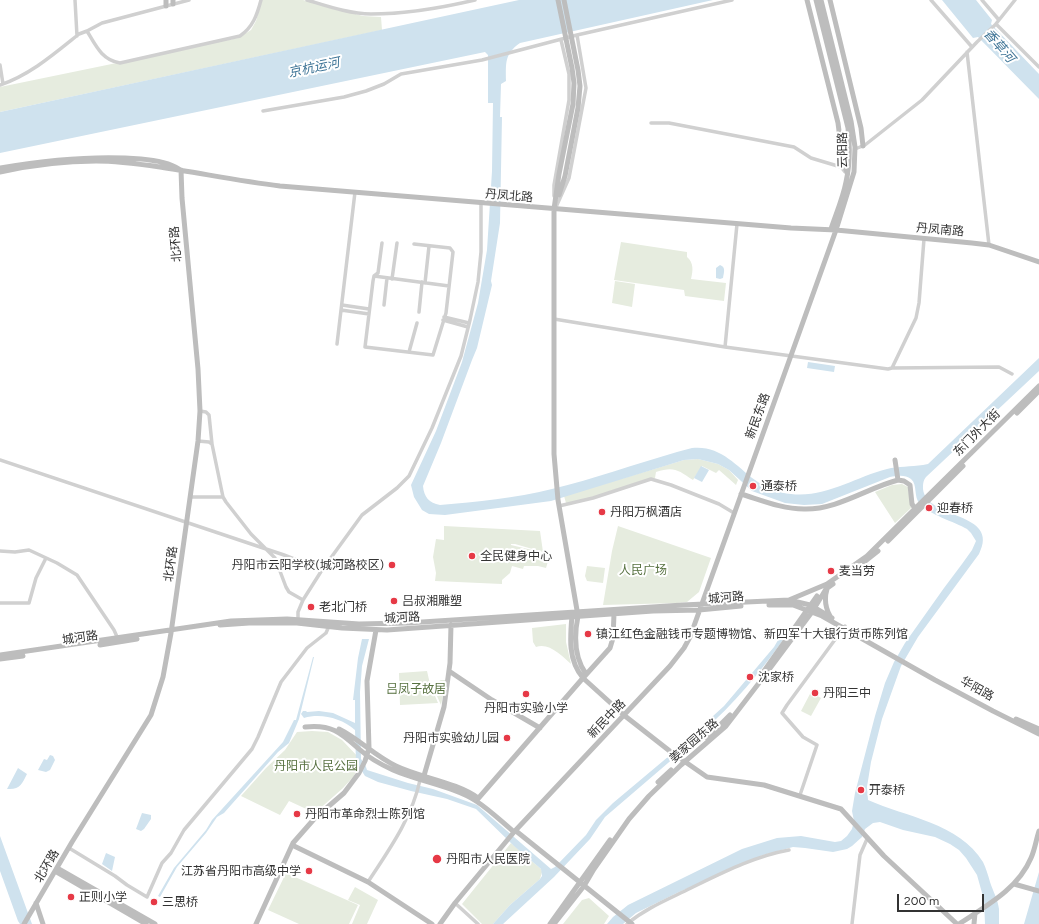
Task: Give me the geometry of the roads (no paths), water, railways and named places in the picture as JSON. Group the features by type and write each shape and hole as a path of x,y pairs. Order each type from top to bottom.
{"street":[{"path":"75,0 77,36"},
{"path":"166,0 166,6"},
{"path":"0,65 2,84 32,70 77,36 102,23 166,6 173,2 189,0"},
{"path":"86,31 103,56 108,60 114,62 125,62 240,36 250,28 255,20 261,0"},
{"path":"307,0 332,7 370,14 414,11 475,0"},
{"path":"453,0 454,5"},
{"path":"554,209 559,174 573,104 574,83 558,0"},
{"path":"554,209 565,176 578,108 580,86 564,0"},
{"path":"263,111 344,97 384,84 401,74 513,53 577,35 732,0"},
{"path":"808,0 838,123 843,156 848,174"},
{"path":"816,0 836,69"},
{"path":"821,0 836,69"},
{"path":"830,0 861,128 862,146"},
{"path":"931,0 972,46"},
{"path":"982,0 999,20"},
{"path":"855,149 862,146 922,100 972,46 996,24 1015,0"},
{"path":"996,24 1039,67"},
{"path":"554,209 569,178 586,88 577,35"},
{"path":"561,40 569,74 569,100 554,185 554,454 559,503 576,615 570,640 575,665 584,676 625,716 671,752 707,777 764,785 842,809 867,839 958,924 999,898 1014,884 1031,858 1039,831"},
{"path":"967,52 989,245"},
{"name":"云阳路","path":"833,230 846,183 849,164 848,128 836,69"},
{"name":"云阳路","path":"833,230 854,172 855,149 851,121 836,69"},
{"path":"651,123 669,123 794,147 811,158 841,167 848,174"},
{"path":"841,167 843,156 849,141"},
{"path":"0,168 40,161 121,157 173,165 181,170"},
{"path":"0,172 50,163 98,161 181,170"},
{"name":"丹凤北路","path":"181,170 280,186 503,206 833,230"},
{"name":"北环路","path":"24,924 56,869 152,715 163,677 187,523 198,441 200,411 198,369 182,198 181,170"},
{"path":"337,344 355,192"},
{"path":"297,621 298,612 303,600 322,570 362,515 398,488 409,476 432,428 460,356 478,282 481,252 481,203"},
{"path":"725,348 737,224"},
{"name":"丹凤南路","path":"833,230 989,245 1039,262"},
{"name":"新民东路","path":"701,607 833,230"},
{"path":"892,368 916,318 919,303 924,239"},
{"path":"382,243 378,273 374,276 365,347 433,355 444,319 453,255 450,248 414,244"},
{"path":"392,279 396,243"},
{"path":"419,312 429,246"},
{"path":"374,276 449,286"},
{"path":"384,305 387,278"},
{"path":"342,305 369,312"},
{"path":"341,310 369,312"},
{"path":"444,319 468,325"},
{"path":"554,319 725,348 888,369 1000,367 1012,374"},
{"path":"409,352 417,323"},
{"name":"东门外大街","path":"930,496 1039,386"},
{"name":"东门外大街","path":"930,496 1039,391"},
{"path":"200,411 206,412 209,415 212,444 223,497 251,534 275,558 289,592 303,600"},
{"path":"198,441 209,442 212,444"},
{"path":"0,460 268,551 290,557 322,570"},
{"path":"895,460 898,479"},
{"path":"559,503 593,498 651,479 671,485 719,504 734,513"},
{"path":"742,492 780,506 805,509 820,508 838,503 898,479 910,485 912,504 917,508"},
{"path":"811,608 827,586 870,559 930,496"},
{"path":"190,497 223,497"},
{"path":"0,551 15,552 30,550 77,575 114,630 118,640"},
{"path":"0,603 29,603 38,573 46,558"},
{"path":"827,586 825,601 826,609 830,617"},
{"name":"城河路","path":"297,621 342,628 376,630 576,615 614,614 789,600 820,587 827,586"},
{"name":"城河路","path":"789,600 811,608"},
{"name":"城河路","path":"0,659 171,632 249,623 297,621 360,624 439,622 701,607 782,604 811,608"},
{"name":"新民中路","path":"440,924 455,903 514,832 625,716 670,666 684,648 690,637 701,607"},
{"path":"811,608 830,617 844,627"},
{"path":"811,608 993,711 1039,734"},
{"name":"姜家园东路","path":"582,885 629,819 682,759 726,726 759,684 811,608"},
{"path":"477,799 610,648 613,638 614,614"},
{"path":"368,882 394,841 418,793 444,707 449,671 451,625"},
{"path":"69,848 147,897 162,863 171,853 184,830 252,749 281,682 307,648 326,633 328,626"},
{"path":"800,795 817,745 803,737 782,714 844,627"},
{"path":"256,924 292,845 315,818 344,793 360,772 365,761 368,749 367,681 376,630"},
{"name":"城河路","path":"0,655 118,640"},
{"name":"华阳路","path":"907,663 998,712 1039,729"},
{"path":"449,671 492,700 540,728"},
{"path":"421,780 368,749 341,730 330,725 317,723 305,726 328,728 342,734 361,751 393,770 421,780 458,793 477,799 514,832 629,922 649,908 724,872 764,856 789,850"},
{"path":"852,924 860,855 867,839"},
{"path":"292,845 368,882 432,924"},
{"path":"56,869 138,917 151,923"},
{"path":"1014,884 1039,891"},
{"path":"550,924 582,885"},
{"path":"554,924 582,885"},
{"path":"36,903 43,924"},
{"path":"455,903 478,924"},
{"path":"974,924 975,913"},
{"path":"132,924 138,917"}],"water":[{"name":"京杭运河","path":"519,0 713,0 520,43 511,51 506,64 506,81 501,84 500,117 502,117 500,223 491,281 492,285 477,348 423,486 426,496 433,503 440,505 524,495 583,481 692,448 702,448 719,453 734,462 759,483 772,489 791,494 816,493 887,469 928,464 1039,358 1039,371 924,480 923,489 927,499 936,506 972,523 980,530 983,540 979,554 918,637 901,666 882,719 871,762 867,787 868,800 946,830 960,838 973,849 983,862 997,899 999,924 985,924 984,900 977,875 959,850 935,837 903,830 880,822 873,823 865,829 862,837 847,849 833,852 793,847 763,855 679,892 636,913 623,924 607,924 628,905 742,849 777,838 801,836 835,842 841,841 847,836 852,829 854,821 852,811 855,793 875,716 885,683 894,662 905,643 972,550 976,541 967,529 924,508 918,501 913,482 906,476 890,477 822,504 804,505 785,503 752,491 729,470 718,464 698,459 684,460 551,501 445,515 429,514 422,510 414,497 411,485 436,431 462,362 478,303 487,250 492,171 493,103 488,103 488,55 485,52 0,153 0,112"},
{"name":"香草河","path":"942,0 976,0 992,20 991,24 1039,74 1039,99 978,37 973,38"},
{"path":"720,265 724,270 723,278 720,279 716,278 716,268"},
{"path":"808,362 835,366 834,372 807,368"},
{"path":"701,466 709,470 702,482 694,478"},
{"path":"781,635 785,637 776,650 746,688 725,711 702,732 703,733 605,817 590,839 554,877 503,924 493,924 510,905 540,879 542,876 541,869 514,846 476,809 447,799 378,782 365,776 356,762 355,730 344,722 331,718 317,716 304,718 301,714 303,711 333,713 355,723 355,700 353,700 358,658 362,639 369,639 362,666 360,692 361,759 367,770 433,789 477,805 551,869 555,867 586,835 596,820 613,803 669,756 724,706 774,647"},
{"path":"313,657 299,719 289,743 278,752 224,813 217,817 206,833 177,867 160,897 158,896 174,868 206,830 212,820 283,742 294,720 296,720"},
{"path":"50,755 53,756 55,760 50,770 46,772 38,770 44,759 47,760"},
{"path":"18,768 27,774 24,781 18,787 7,789"},
{"path":"142,813 151,815 151,819 141,831 136,829"},
{"path":"0,836 32,924 20,924 18,921 0,871"},
{"path":"106,853 115,857 112,871 102,864"},
{"path":"1039,872 1039,924 1024,924"}],"place":[{"name":"通泰桥","path":"753,486"},
{"name":"迎春桥","path":"929,508"},
{"name":"丹阳万枫酒店","path":"602,512"},
{"name":"全民健身中心","path":"472,556"},
{"name":"丹阳市云阳学校(城河路校区)","path":"392,565"},
{"name":"麦当劳","path":"831,571"},
{"name":"吕叔湘雕塑","path":"394,601"},
{"name":"老北门桥","path":"311,607"},
{"name":"镇江红色金融钱币专题博物馆、新四军十大银行货币陈列馆","path":"588,634"},
{"name":"沈家桥","path":"750,677"},
{"name":"丹阳三中","path":"815,693"},
{"name":"丹阳市实验小学","path":"526,694"},
{"name":"丹阳市实验幼儿园","path":"507,738"},
{"name":"开泰桥","path":"861,790"},
{"name":"丹阳市革命烈士陈列馆","path":"297,814"},
{"name":"丹阳市人民医院","path":"437,859"},
{"name":"江苏省丹阳市高级中学","path":"309,871"},
{"name":"正则小学","path":"71,897"},
{"name":"三思桥","path":"154,902"}],"park label":[{"name":"人民广场","path":"643,570"},
{"name":"吕凤子故居","path":"416,689"},
{"name":"丹阳市人民公园","path":"316,766"}]}
